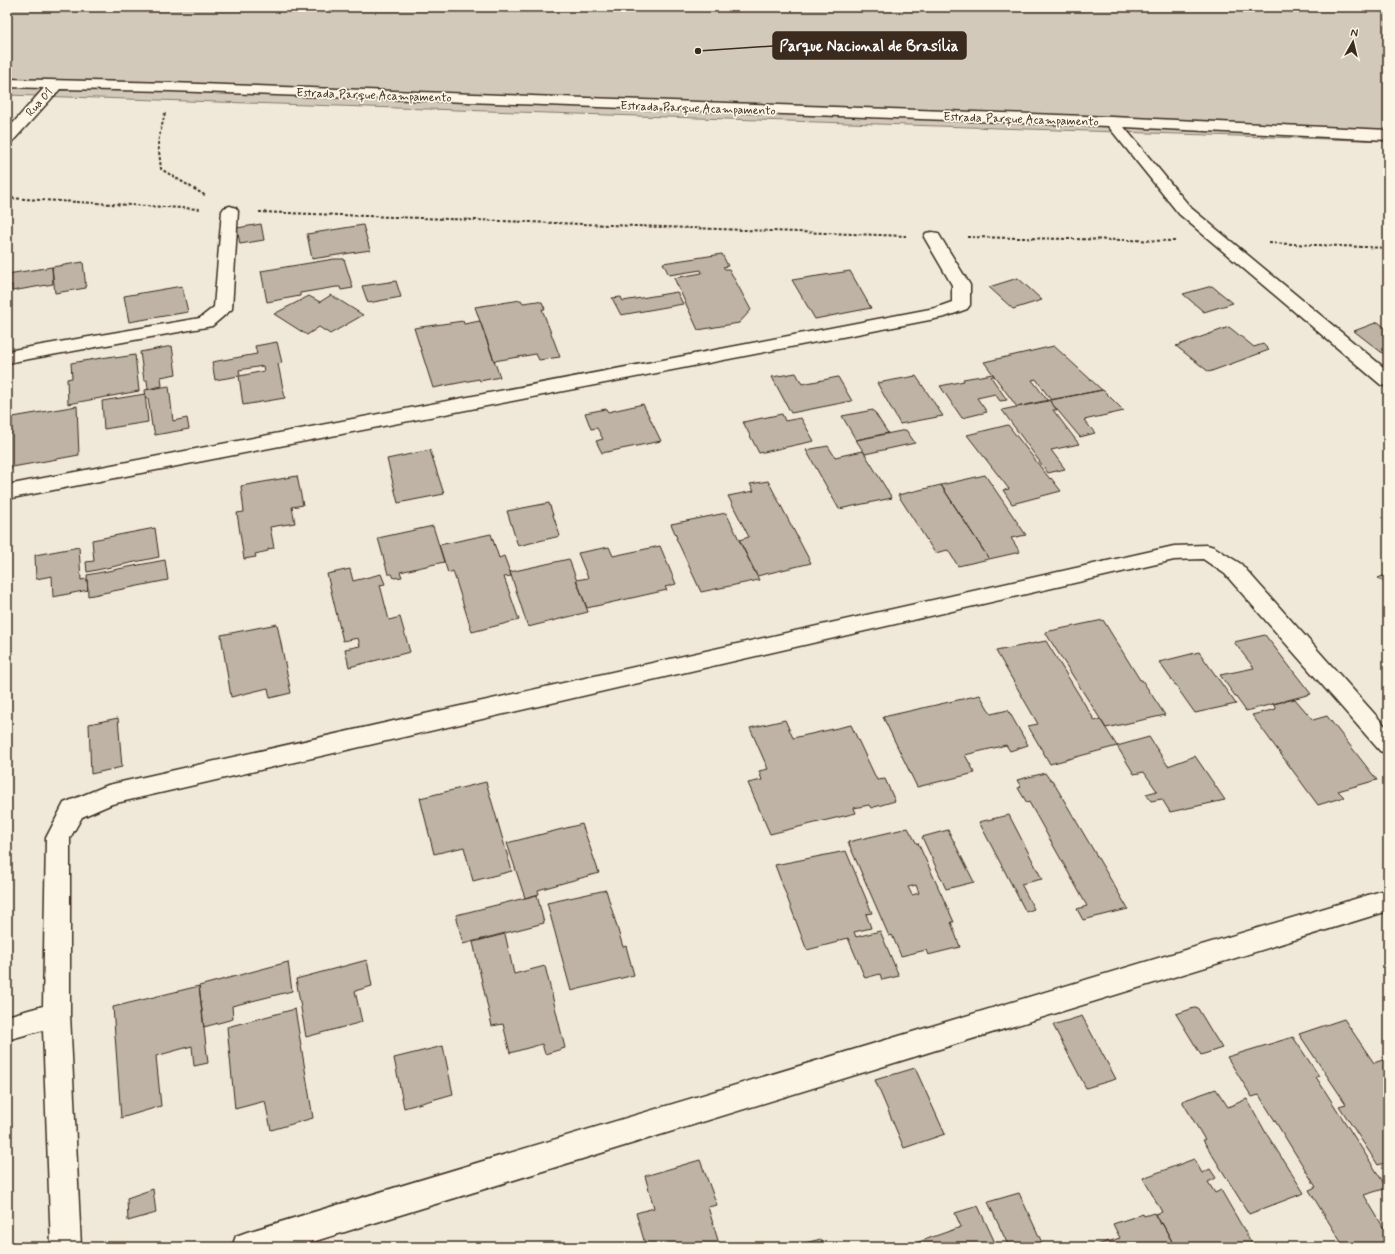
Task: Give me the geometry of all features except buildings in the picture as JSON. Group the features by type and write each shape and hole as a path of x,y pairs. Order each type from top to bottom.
{"street":[{"name":"Estrada Parque Acampamento","path":"7,83 171,87 1112,122 1388,134"},
{"name":"Rua 01","path":"7,139 56,84"},
{"path":"1112,122 1185,211 1388,381"},
{"path":"7,357 206,322 223,309 230,211"},
{"path":"7,492 939,313 961,305 961,286 932,237"},
{"path":"66,1247 56,1014 58,838 73,810 101,798 1174,553 1207,552 1233,569 1388,745"},
{"path":"247,1247 1388,900"},
{"path":"7,1028 56,1014"}],"path":[{"path":"171,87 158,142 161,168 230,211"},
{"path":"7,198 230,211 932,237 1222,242 1388,248"}],"shaded area":[{"path":"7,7 1388,7 1388,141 7,95"}],"place":[{"name":"Parque Nacional de Brasília","path":"698,51"}]}
